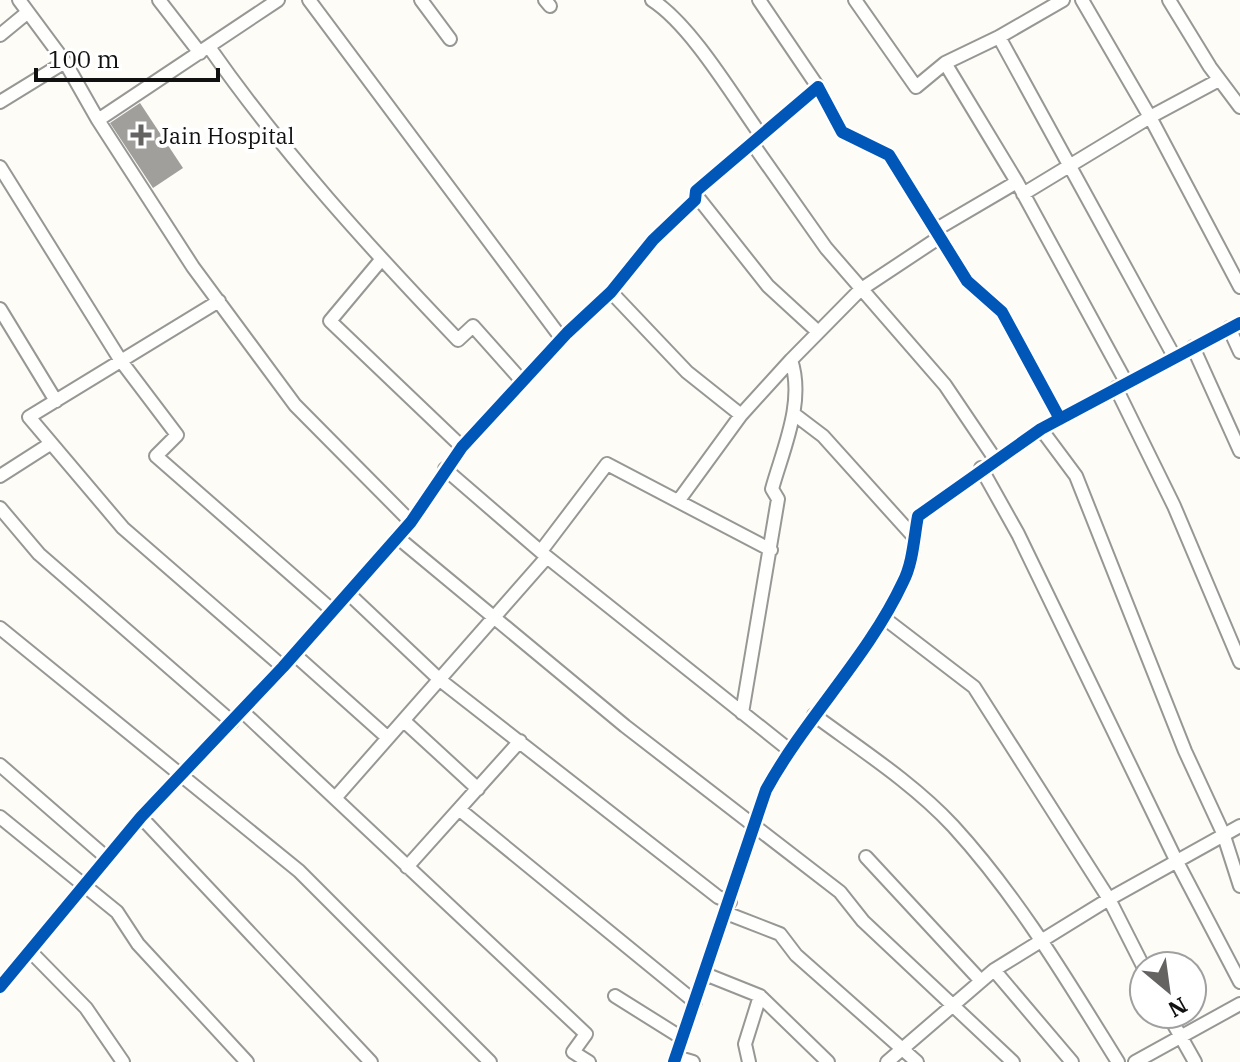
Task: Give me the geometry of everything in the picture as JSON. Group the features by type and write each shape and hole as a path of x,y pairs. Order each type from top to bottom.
{"street":[{"path":"19,0 65,62 98,120 219,301 295,405 411,522"},
{"path":"159,0 381,260 458,340 473,326 522,381"},
{"path":"98,120 278,0"},
{"path":"309,0 562,339"},
{"path":"421,0 450,39"},
{"path":"652,0 665,8 707,60 826,248 945,385 995,459"},
{"path":"759,0 818,87 842,132 889,155 967,281 1002,312 1060,419"},
{"path":"855,0 916,87 945,63 999,37 1063,0"},
{"path":"1082,0 1150,117 1240,287"},
{"path":"1169,0 1219,80 1240,107"},
{"path":"0,35 28,12"},
{"path":"999,37 1175,358"},
{"path":"0,102 65,62"},
{"path":"945,63 1017,182 1121,385 1240,662"},
{"path":"1023,194 1150,117 1219,80"},
{"path":"3,978 30,951 141,817 283,667 411,522 462,447 522,381 611,292 653,240 695,200 696,195 756,138 818,87"},
{"path":"0,167 121,361 177,435 156,456 333,611"},
{"path":"679,500 741,415 817,331 860,290 1017,182"},
{"path":"696,195 768,286 817,331"},
{"path":"381,260 330,321 462,447"},
{"path":"611,292 687,372 741,415"},
{"path":"219,301 29,417 123,528 283,667"},
{"path":"0,309 56,401"},
{"path":"693,1062 675,1059 728,908 751,826 788,749 884,618 905,579 918,516 981,468 1041,429 1235,326 1240,352"},
{"path":"1193,347 1240,451"},
{"path":"742,713 778,499 772,489 794,414 791,360"},
{"path":"794,414 823,436 914,537"},
{"path":"1041,429 1076,476 1185,751 1223,833 1240,886"},
{"path":"0,476 50,444"},
{"path":"336,797 492,620 544,554 607,464 771,550"},
{"path":"981,468 1030,558 1176,860 1240,982"},
{"path":"445,469 544,554 788,749"},
{"path":"0,508 39,554 232,722"},
{"path":"397,537 492,620 751,826 840,892 863,921 1013,1062"},
{"path":"348,593 440,680 718,897 728,908 780,934 796,955 917,1062"},
{"path":"884,618 974,687 1109,899 1135,950"},
{"path":"0,628 299,871 490,1062"},
{"path":"294,654 388,738"},
{"path":"242,711 586,1034 573,1052 589,1062"},
{"path":"814,715 884,767 952,825 1043,941 1118,1062"},
{"path":"404,721 478,789"},
{"path":"407,867 520,741"},
{"path":"0,765 107,858"},
{"path":"460,810 695,1002"},
{"path":"0,817 117,912 138,944 247,1062"},
{"path":"141,817 371,1062"},
{"path":"887,1062 994,970 1109,899 1240,826"},
{"path":"866,857 981,981"},
{"path":"30,951 86,1008 123,1062"},
{"path":"994,970 1072,1062"},
{"path":"705,974 760,996 828,1062"},
{"path":"615,996 682,1038"},
{"path":"749,1062 745,1044 760,996"},
{"path":"1135,1062 1240,1004"},
{"path":"1177,1030 1195,1062"}],"building":[{"path":"140,103 183,168 153,188 110,123"}],"cycle path":[{"path":"0,987 141,817 283,667 411,522 462,447 567,333 611,292 653,240 695,200 696,191 818,87 842,132 889,155 967,281 1002,312 1060,419"},
{"path":"674,1062 766,790 799,737 855,662 889,609 909,567 918,516 1041,429 1240,323"}],"place":[{"name":"Jain Hospital","path":"141,135"}]}
